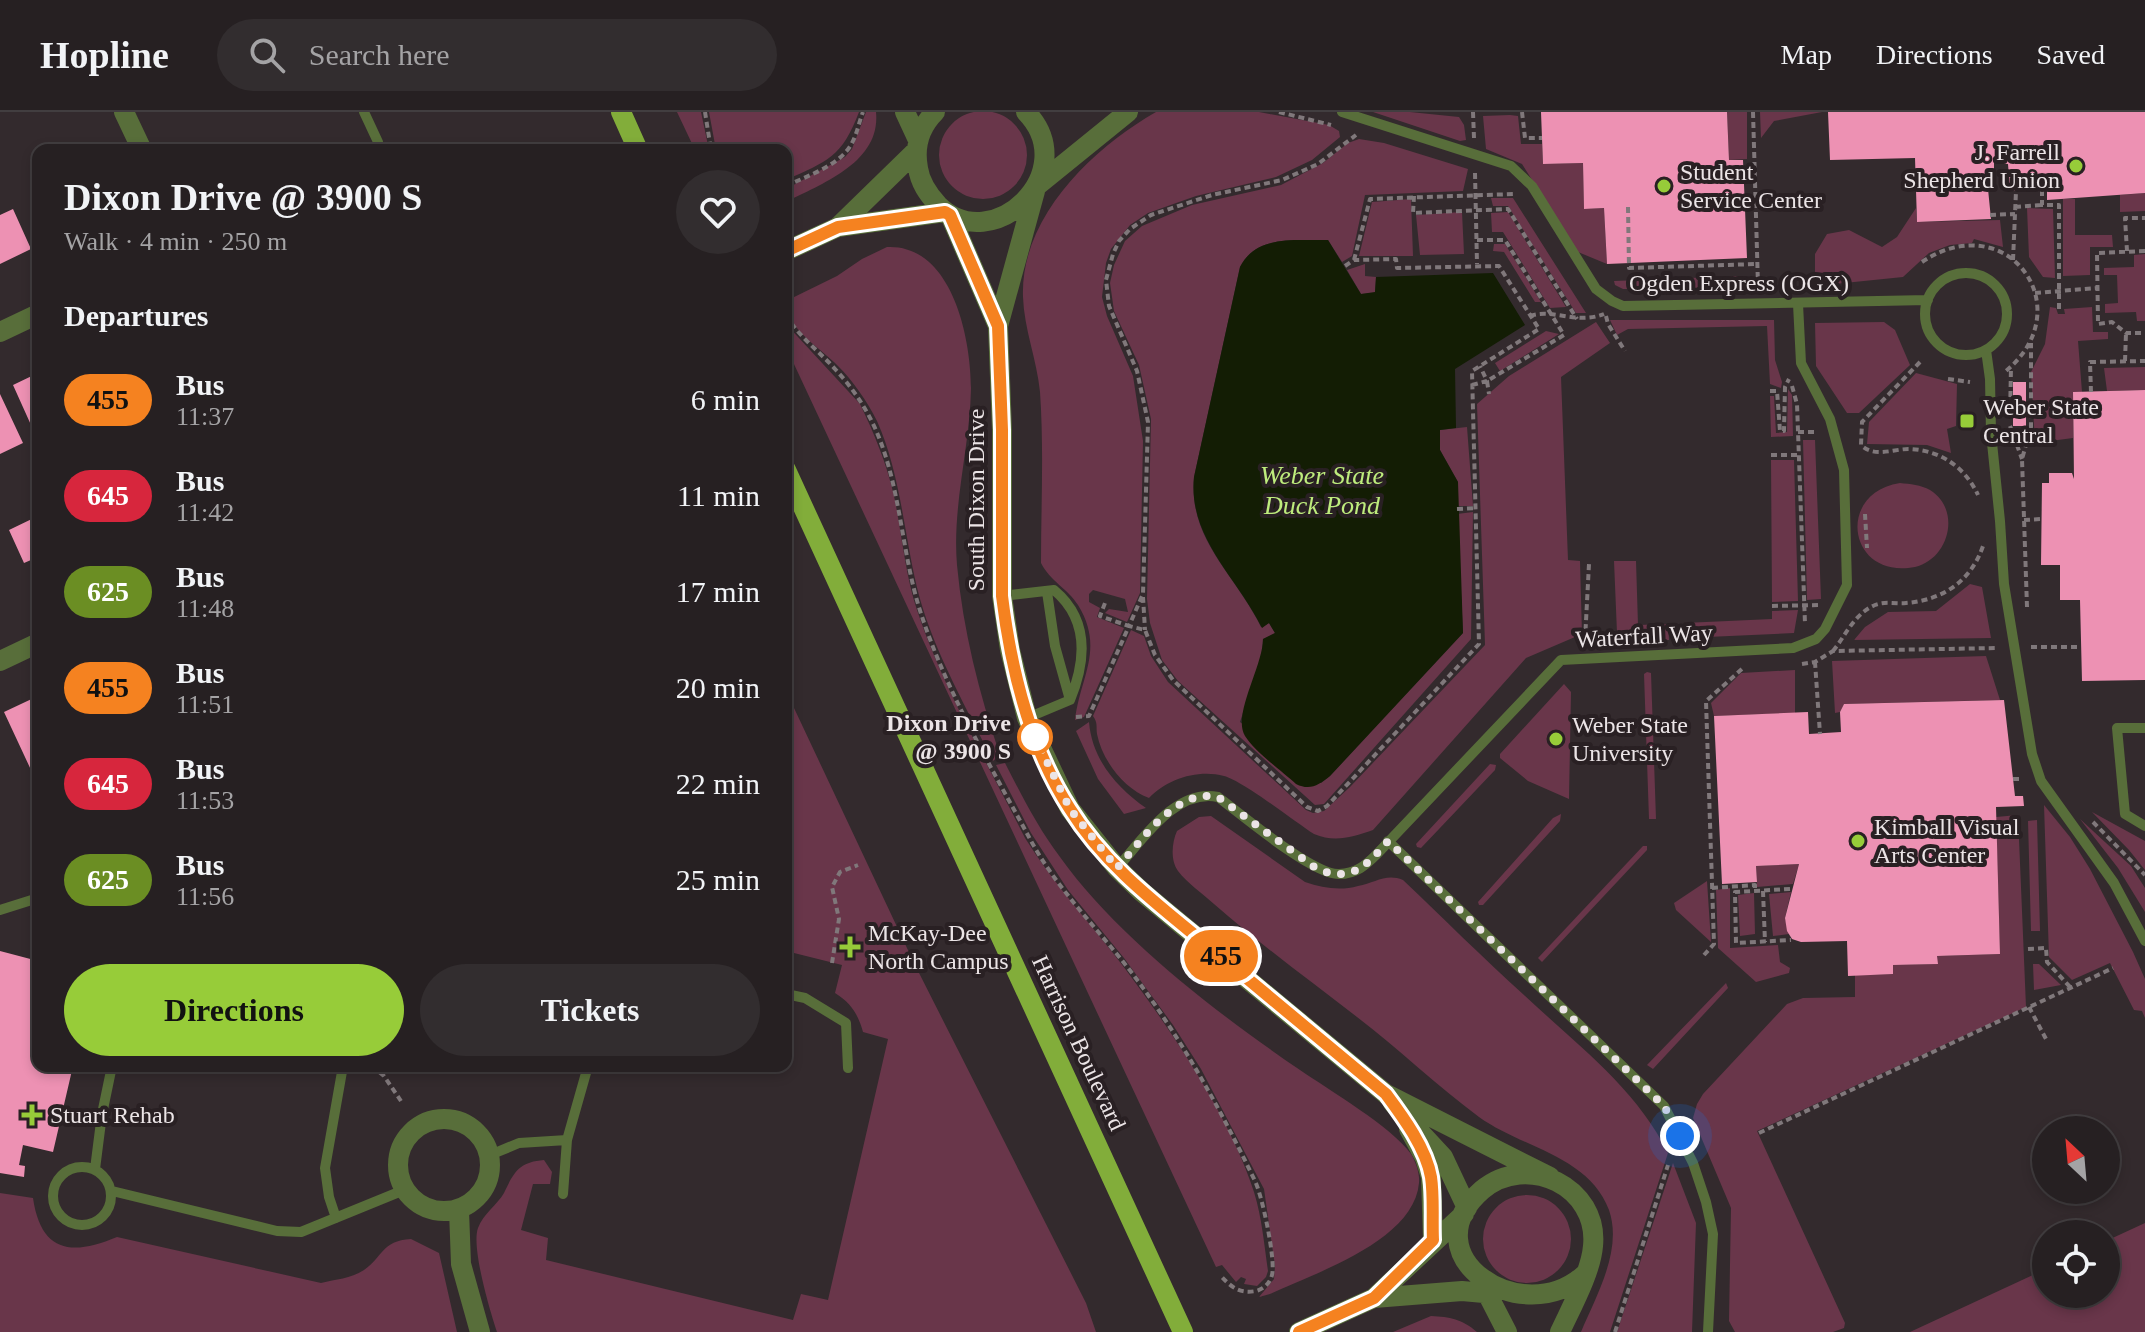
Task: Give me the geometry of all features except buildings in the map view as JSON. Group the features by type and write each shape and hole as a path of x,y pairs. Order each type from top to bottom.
{"main road":[{"path":"621,112 635,144"},
{"name":"Harrison Boulevard","path":"792,483 1183,1332"}],"street":[{"path":"124,112 139,144"},
{"name":"South Dixon Drive","path":"905,112 917,146 918,172 923,184 948,213 998,326"},
{"path":"838,227 917,146 935,112"},
{"name":"South Dixon Drive","path":"1026,112 1037,126 1044,147 1043,169 998,326 1002,430 1002,596 1010,650 1027,718 1070,809 1117,868 1386,1094 1443,1157 1466,1211"},
{"path":"792,248 838,227 948,213 981,220 1002,216 1021,206 1037,186 1128,112"},
{"path":"0,332 32,317"},
{"path":"0,661 32,646"},
{"name":"South Dixon Drive","path":"1386,1094 1550,1177"},
{"path":"1400,1112 1425,1158 1431,1177 1433,1240"},
{"path":"448,1119 475,1130 490,1155 488,1182 471,1203 459,1210 444,1212 414,1202 398,1176 397,1161 401,1147 420,1125 434,1120 448,1119"},
{"path":"1374,1298 1466,1211 1485,1188 1509,1175 1536,1174 1550,1177 1574,1193 1590,1217 1593,1246 1585,1274 1560,1332"},
{"path":"459,1210 461,1264 480,1332"},
{"path":"1466,1211 1459,1239 1462,1263 1486,1295 1507,1332"},
{"path":"1299,1332 1374,1298 1462,1291 1486,1295 1500,1303 1524,1308 1548,1304 1569,1293 1585,1274"}],"lane":[{"path":"364,112 378,142"},
{"name":"Ogden Express (OGX)","path":"1342,112 1511,166 1532,186 1596,289 1623,306 1928,300"},
{"path":"1973,274 1993,283 2005,301 2006,323 1996,343 1986,350 1965,355 1944,348 1936,341 1926,322 1928,300 1941,282 1951,277 1973,274"},
{"name":"Waterfall Way","path":"1117,868 1168,813 1189,799 1200,796 1218,797 1317,869 1338,875 1361,869 1561,660 1793,648 1816,639 1825,629 1847,585 1844,470 1830,419 1801,363 1798,304"},
{"path":"1986,350 2004,584 2032,754 2041,781 2114,883 2145,941"},
{"path":"1002,596 1054,590 1071,609 1082,639 1083,662 1070,700 1027,718"},
{"path":"1047,592 1055,646 1070,700"},
{"path":"2145,728 2117,728 2125,814 2145,826"},
{"path":"1388,841 1664,1106 1693,1163 1713,1234 1708,1332"},
{"path":"0,910 32,900"},
{"path":"792,995 805,998 846,1023 848,1068"},
{"path":"95,1169 111,1072"},
{"path":"336,1218 325,1168 342,1072"},
{"path":"563,1194 567,1140 586,1072"},
{"path":"490,1155 519,1143 567,1140"},
{"path":"76,1167 95,1169 109,1182 112,1191 108,1211 93,1223 73,1224 58,1212 53,1194 60,1176 76,1167"},
{"path":"112,1191 277,1231 301,1232 404,1190"}],"path":[{"path":"705,112 710,144"},
{"path":"792,183 826,166 846,151 863,112"},
{"path":"1279,112 1341,127"},
{"path":"1473,112 1474,144"},
{"path":"1522,112 1525,138 1542,138"},
{"path":"1753,112 1758,293"},
{"path":"1345,266 1354,260 1396,259 1397,268 1499,266 1539,329 1472,371 1479,644 1327,806 1318,811 1307,807 1173,680 1155,655 1145,630 1143,594 1148,422 1137,371 1109,306 1106,280 1119,241 1151,215 1188,202 1263,186 1291,176 1318,164 1359,132 1350,130"},
{"path":"1475,167 1477,265"},
{"path":"2042,190 2042,205"},
{"path":"2013,260 2016,191"},
{"path":"1354,260 1370,199 1517,194"},
{"path":"1414,196 1413,213 1508,209 1577,319"},
{"path":"2015,207 2059,205 2059,311"},
{"path":"1628,207 1629,268 1757,264"},
{"path":"1990,215 2015,214"},
{"path":"2127,251 2125,218 2145,218"},
{"path":"1472,385 1487,381 1564,335 1505,240 1477,240"},
{"path":"1922,262 1938,251 1972,244 1996,249 2024,271 2035,293 2038,303 2031,343 2031,427 2022,459 2028,615"},
{"path":"2145,251 2097,253 2098,324 2112,322 2126,333 2145,333"},
{"path":"2035,293 2097,288"},
{"path":"1530,316 1538,313 1577,319 1593,318"},
{"path":"1606,313 1608,324 1625,351"},
{"path":"792,325 848,384 875,428 897,497 911,576 924,621 963,709 1032,843 1180,1041 1224,1116 1260,1191 1273,1266 1271,1279 1261,1290 1244,1293 1220,1275"},
{"path":"2125,361 2126,333"},
{"path":"2006,372 2031,343"},
{"path":"2091,392 2090,362 2145,361"},
{"path":"1861,457 1864,449 1860,440 1862,422 1920,362"},
{"path":"1480,366 1489,394"},
{"path":"2011,367 2010,427 2022,459"},
{"path":"1770,391 1777,391 1780,431 1784,431 1785,387 1789,379"},
{"path":"1948,379 1970,382"},
{"path":"1805,626 1798,432 1817,432"},
{"path":"1853,432 1860,432"},
{"path":"1864,449 1877,452 1922,450 1944,458 1968,477 1982,503"},
{"path":"1771,455 1799,455"},
{"path":"1457,509 1474,508"},
{"path":"1864,508 1867,548"},
{"path":"2023,520 2042,519"},
{"path":"1794,665 1815,662 1833,651 1854,620 1871,608 1884,603 1901,604 1929,599 1949,590 1974,567 1983,544"},
{"path":"1585,640 1589,564"},
{"path":"1076,717 1089,716 1143,594"},
{"path":"1870,599 1871,608"},
{"path":"1105,603 1100,616 1145,630"},
{"path":"1772,606 1822,605"},
{"path":"2035,647 2081,647"},
{"path":"1833,651 2008,648"},
{"path":"1815,662 1820,734"},
{"path":"1704,955 1714,944 1706,701 1739,669 1753,668"},
{"path":"2013,779 2022,779"},
{"path":"2088,817 2145,875"},
{"path":"832,963 839,919 832,887 840,872 858,865"},
{"path":"1712,888 1755,885 1755,891"},
{"path":"1790,889 1735,892 1736,943 1791,940"},
{"path":"1763,891 1765,942"},
{"path":"2028,949 2046,948 2047,962 2070,987"},
{"path":"1759,1133 2113,968"},
{"path":"2029,1007 2046,1039"},
{"path":"379,1072 401,1101"},
{"path":"1615,1332 1668,1165"}],"shaded area":[{"path":"983,111 1008,118 1020,130 1027,155 1020,180 1008,192 983,199 958,192 946,180 939,155 946,130 958,118"},
{"path":"677,112 701,112 708,144 692,144"},
{"path":"709,112 859,112 846,139 832,156 792,177 792,144 715,144"},
{"path":"866,112 876,112 875,129 859,157 847,169 792,199 792,186 845,157 852,149"},
{"path":"1156,112 1259,112 1329,125 1339,131 1340,137 1312,160 1276,177 1196,196 1148,213 1130,225 1111,249 1102,297 1133,376 1143,441 1140,593 1127,622 1105,613 1109,609 1128,612 1125,599 1093,590 1089,594 1089,602 1100,608 1097,617 1124,628 1084,717 1075,720 1088,663 1090,635 1078,605 1041,563 1041,413 1024,309 1025,268 1034,239 1047,213 1065,188 1108,145"},
{"path":"1373,112 1459,117 1464,125 1466,140 1460,141"},
{"path":"1727,112 1747,112 1747,159 1729,160"},
{"path":"1760,112 1822,112 1774,121 1761,138"},
{"path":"1483,116 1518,116 1521,144 1542,144 1543,164 1583,163 1584,209 1604,208 1607,264 1578,252 1522,164 1486,149"},
{"path":"1359,139 1384,143 1468,169 1463,191 1365,195 1352,256 1342,262 1328,240 1290,240 1256,249 1240,267 1194,477 1194,499 1198,520 1216,556 1261,627 1269,623 1275,633 1263,639 1262,654 1240,722 1321,783 1330,776 1463,633 1457,514 1473,512 1471,639 1324,804 1315,805 1178,681 1162,660 1150,623 1147,599 1151,419 1139,365 1114,311 1110,283 1125,241 1142,226 1192,205 1281,185"},
{"path":"2145,193 2145,211 2120,212 2120,195"},
{"path":"1491,198 1513,198 1586,313 1576,313 1508,206 1493,206"},
{"path":"1411,199 1413,256 1359,256 1372,202"},
{"path":"2063,199 2075,199 2075,235 2112,235 2113,247 2090,247 2090,275 2063,276"},
{"path":"1916,208 1917,222 2000,220 2003,247 1974,239 1972,243 1950,245 1929,253 1903,277 1815,286 1815,254 1827,234 1849,230 1882,247 1897,237"},
{"path":"2027,208 2053,209 2055,278 2043,277 2029,257"},
{"path":"1462,212 1464,254 1420,255 1416,215"},
{"path":"1508,212 1566,307 1550,308 1503,232 1492,232 1491,213"},
{"path":"1494,244 1505,244 1541,302 1535,302 1504,252 1493,251"},
{"path":"887,247 909,250 928,261 942,277 962,321 971,388 957,520 957,565 973,661 1000,755 993,761 934,641 920,599 892,464 877,421 849,378 792,320 792,298 837,276"},
{"path":"2145,254 2145,321 2137,321 2136,312 2105,313 2105,304 2118,303 2117,275 2104,275 2104,268 2134,267 2134,255"},
{"path":"1365,264 1365,276 1376,277 1375,293 1361,294 1347,270"},
{"path":"1740,276 1737,284 1685,289 1623,289 1614,281"},
{"path":"2050,307 2056,308 2058,314 2065,314 2064,309 2092,307 2093,332 2108,332 2108,339 2078,341 2082,392 2073,392 2073,438 2035,443 2031,372 2045,344"},
{"path":"1610,320 1774,320 1775,360 1781,388 1770,384 1767,326 1628,329 1617,335"},
{"path":"1596,322 1610,343 1561,377 1568,560 1580,561 1582,634 1526,658 1373,830 1365,833 1336,839 1314,834 1256,793 1224,776 1204,774 1184,777 1156,791 1149,798 1123,781 1104,754 1093,716 1131,630 1144,636 1151,656 1168,682 1306,810 1313,813 1324,811 1350,787 1485,645 1477,404 1509,376"},
{"path":"1884,322 1895,330 1910,365 1859,413 1847,413 1816,366 1815,323"},
{"path":"792,330 860,404 891,484 909,582 927,639 1025,838 1126,970 1199,1076 1244,1164 1261,1221 1268,1271 1257,1286 1244,1284 1246,1279 1241,1277 1236,1282 1222,1265 1216,1267 792,360"},
{"path":"1546,331 1559,334 1500,371 1495,363"},
{"path":"2145,367 2145,390 2107,391 2104,368"},
{"path":"1916,373 1957,384 1956,426 1947,429 1951,453 1927,445 1867,444 1869,422"},
{"path":"1788,389 1792,395 1793,436 1771,437 1770,396 1774,396 1776,433 1787,432"},
{"path":"1467,427 1473,506 1457,506 1458,482 1440,450 1440,430"},
{"path":"1803,440 1815,440 1821,599 1807,600"},
{"path":"1771,460 1794,460 1798,601 1772,602"},
{"path":"1900,483 1930,490 1940,499 1946,509 1947,533 1943,544 1927,562 1915,567 1892,568 1875,561 1864,549 1858,534 1859,517 1866,502 1879,490"},
{"path":"1614,561 1636,561 1638,625 1668,624 1669,640 1622,639 1617,633"},
{"path":"1970,584 1982,587 1991,638 1854,640 1865,627 1888,612 1936,611"},
{"path":"1798,610 1794,633 1685,638 1684,623 1772,619 1772,611"},
{"path":"1986,656 2000,700 1844,704 1840,712 1835,713 1832,661"},
{"path":"1795,670 1795,713 1714,716 1711,703 1741,673"},
{"path":"1651,673 1656,819 1649,819 1644,674"},
{"path":"1564,684 1571,692 1569,799 1528,781 1500,758 1500,754"},
{"path":"792,704 915,965 1086,1303 1096,1332 497,1332 479,1264 478,1228 518,1169 544,1160 552,1172 550,1184 533,1184 521,1230 548,1238 546,1260 793,1320 801,1294 828,1300 888,1039 863,1032 853,1010 835,993 842,965 792,952"},
{"path":"1089,722 1095,748 1107,771 1146,808 1124,814 1098,779 1076,731"},
{"path":"1005,763 1037,823 1060,857 1083,887 1139,945 1236,1025 1390,1132 1411,1154 1419,1179 1413,1204 1400,1222 1382,1238 1336,1265 1259,1297 1274,1279 1275,1266 1264,1189 1201,1069 1173,1025 1124,958 1068,890 1031,833 996,765"},
{"path":"1490,764 1496,765 1495,770 1421,848 1417,847 1416,844"},
{"path":"2044,805 2070,837 2090,869 2133,952 2145,979 2145,1018 2142,1011 2134,1010 2110,963 2072,980 2049,957"},
{"path":"2092,812 2145,841 2145,870 2129,850"},
{"path":"1561,814 1560,821 1483,905 1479,905 1478,902 1553,818"},
{"path":"2018,815 2026,1007 1757,1131 1845,1323 1844,1328 1833,1332 1735,1332 1729,1321 1731,1208 1693,1118 1697,1104 1787,1004 1803,998 1855,997 1855,975 1893,974 1893,965 1937,964 1937,956 2000,954 1996,817"},
{"path":"1211,816 1305,882 1338,889 1386,878 1403,880 1604,1068 1639,1108 1668,1153 1610,1332 1581,1332 1606,1272 1613,1241 1609,1210 1599,1192 1570,1165 1479,1117 1186,880 1174,862 1173,846 1177,831 1199,817"},
{"path":"2080,819 2131,866 2145,888 2145,912 2118,868"},
{"path":"2037,820 2040,931 2031,931 2028,821"},
{"path":"1643,846 1647,846 1647,850 1542,962 1538,958"},
{"path":"1799,864 1793,884 1757,887 1756,866"},
{"path":"1707,881 1711,942 1676,910 1674,903"},
{"path":"1730,888 1730,948 1778,945 1780,962 1790,968 1789,973 1756,982 1718,948 1716,890"},
{"path":"1791,892 1785,918 1789,934 1773,936 1769,894"},
{"path":"1754,893 1755,934 1740,936 1738,895"},
{"path":"2033,964 2039,964 2061,985 2034,990"},
{"path":"1726,983 1728,988 1653,1069 1647,1065"},
{"path":"1673,1163 1696,1223 1692,1332 1617,1332"},
{"path":"0,1193 33,1198 43,1230 51,1240 61,1245 86,1247 117,1237 321,1283 359,1273 388,1246 411,1239 439,1253 457,1332 0,1332"},
{"path":"1527,1195 1552,1202 1564,1214 1571,1239 1564,1264 1552,1276 1527,1283 1502,1276 1490,1264 1483,1239 1490,1214 1502,1202"},
{"path":"2145,1223 2145,1332 1910,1332 2032,1275 2032,1308 2120,1308 2120,1235"},
{"path":"1431,1316 1456,1320 1477,1332 1393,1332"}],"water":[{"name":"Weber State Duck Pond","path":"1290,240 1328,240 1361,294 1375,292 1376,277 1493,273 1525,325 1455,369 1456,428 1440,430 1440,450 1458,482 1463,633 1330,776 1306,787 1296,784 1245,736 1242,716 1263,639 1275,633 1269,623 1262,628 1206,538 1194,499 1194,477 1240,267 1247,256 1267,244"}],"bus line":[{"name":"455","path":"792,248 838,227 945,212 950,215 998,326 1004,616 1027,718 1057,786 1089,835 1142,892 1386,1094 1400,1112 1425,1158 1431,1177 1433,1240 1374,1298 1299,1332"}],"place":[{"name":"J. Farrell Shepherd Union","path":"2076,166"},
{"name":"Student Service Center","path":"1664,186"},
{"name":"Weber State Central","path":"1967,421"},
{"name":"Dixon Drive @ 3900 S","path":"1035,737"},
{"name":"Weber State University","path":"1556,739"},
{"name":"Kimball Visual Arts Center","path":"1858,841"},
{"name":"McKay-Dee North Campus","path":"850,947"},
{"name":"Stuart Rehab","path":"32,1115"}],"route":[{"path":"1035,737 1070,809 1117,868 1168,813 1189,799 1209,795 1218,797 1317,869 1327,873 1338,875 1361,869 1388,841 1664,1106 1680,1136"}]}
